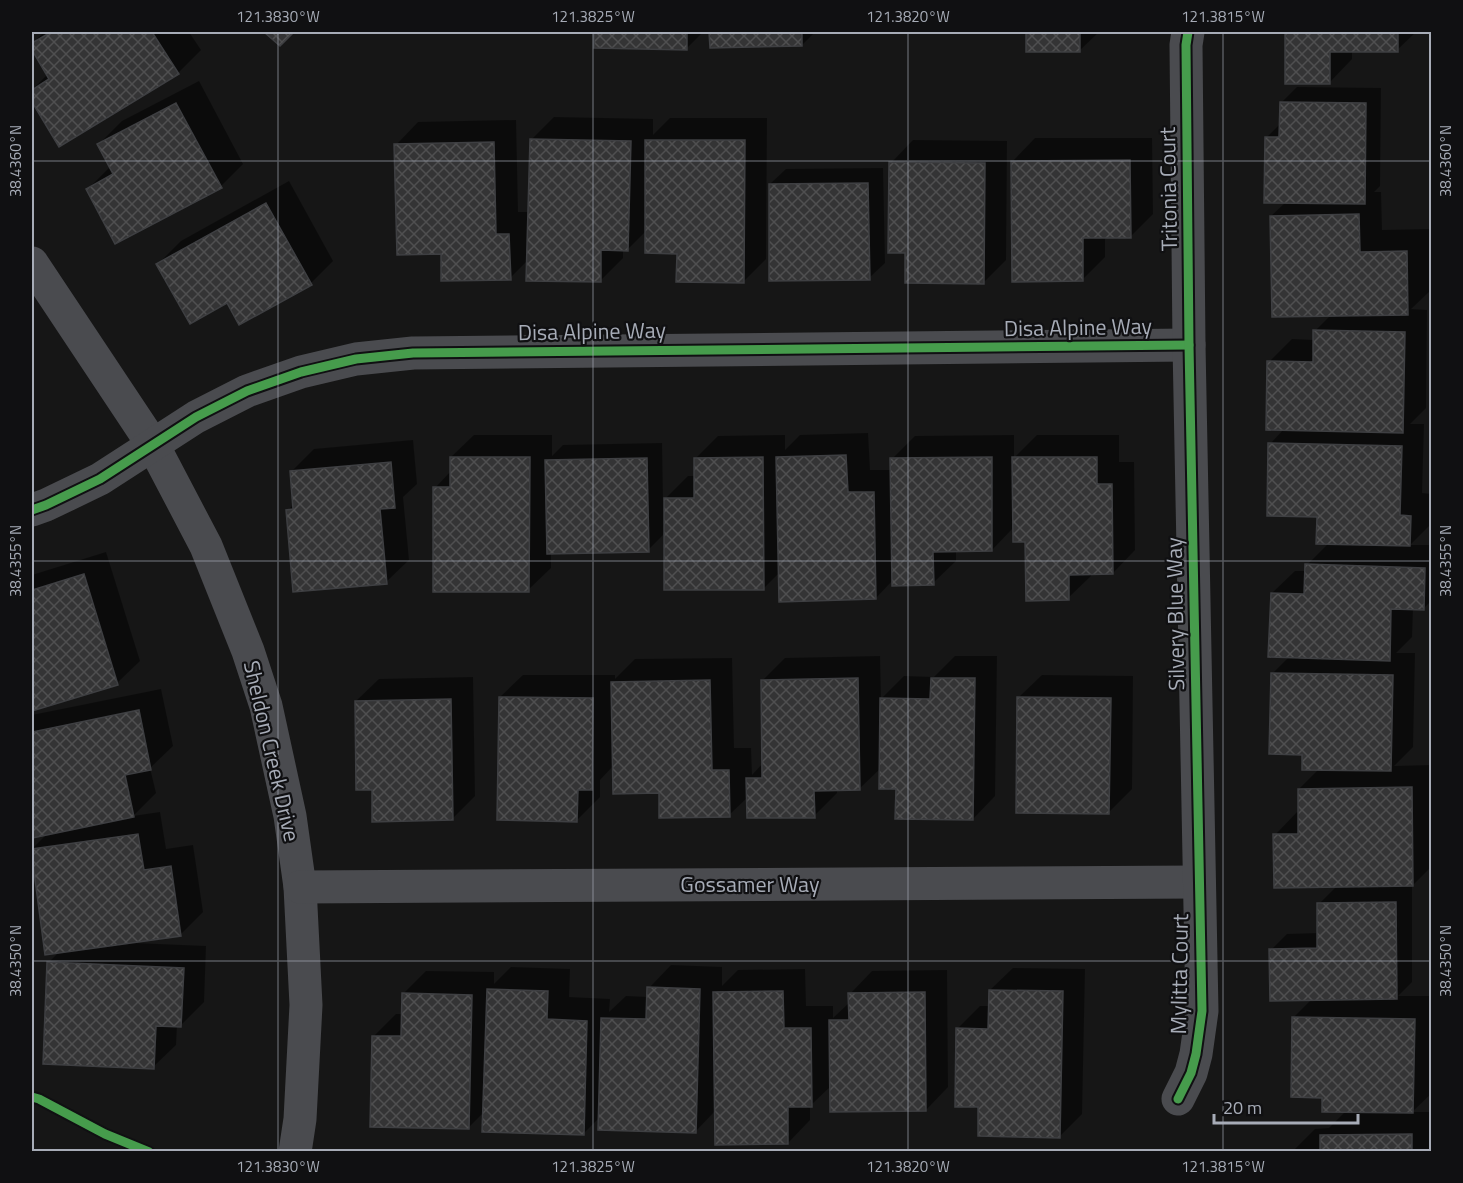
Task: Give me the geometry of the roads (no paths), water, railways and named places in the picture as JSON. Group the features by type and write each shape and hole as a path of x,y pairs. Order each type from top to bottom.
{"street":[{"name":"Tritonia Court","path":"1188,32 1186,45 1189,345"},
{"name":"Sheldon Creek Drive","path":"32,263 153,446 206,546 248,651 266,706 290,816 300,887 306,1005 300,1119 295,1152"},
{"name":"Disa Alpine Way","path":"32,510 100,479 196,417 247,391 301,372 356,359 413,353 1189,345"},
{"name":"Silvery Blue Way","path":"1189,345 1199,882"},
{"name":"Gossamer Way","path":"300,887 1199,882"},
{"name":"Mylitta Court","path":"1178,1099 1191,1073 1202,1011 1199,882"}]}
